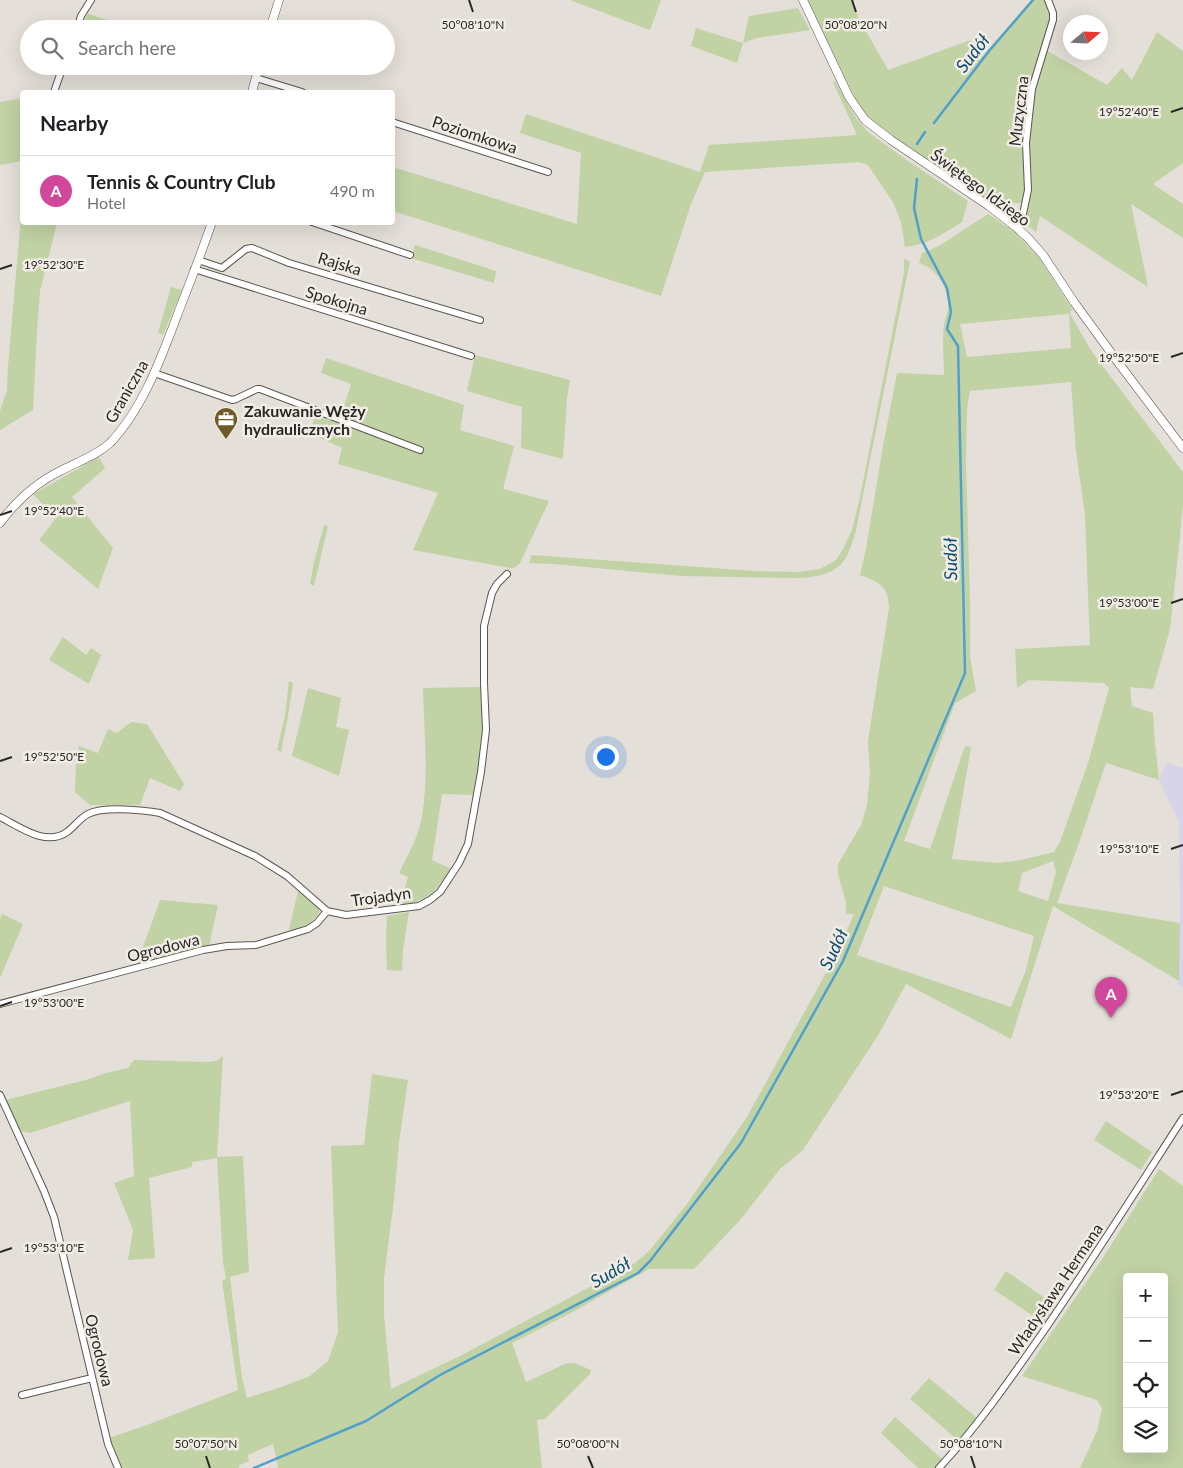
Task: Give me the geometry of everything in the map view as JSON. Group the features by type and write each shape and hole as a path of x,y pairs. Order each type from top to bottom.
{"street":[{"path":"79,20 91,0"},
{"path":"273,20 279,0"},
{"name":"Świętego Idziego","path":"802,0 849,97 865,120 988,206 1028,238 1044,255 1074,302 1120,366 1183,448"},
{"name":"Muzyczna","path":"1016,227 1023,214 1028,190 1026,143 1032,89 1053,20 1053,13 1048,0"},
{"path":"55,90 59,75"},
{"path":"253,90 257,75"},
{"path":"256,78 295,90"},
{"name":"Poziomkowa","path":"395,123 548,172"},
{"name":"Graniczna","path":"0,523 16,503 35,486 60,471 94,455 122,429 154,373 166,346 211,225"},
{"path":"321,225 410,255"},
{"name":"Rajska","path":"198,260 222,268 246,249 252,248 289,263 480,320"},
{"name":"Spokojna","path":"194,269 471,356"},
{"path":"154,373 232,400 260,389 420,450"},
{"name":"Trojadyn","path":"327,910 346,915 419,906 440,892 459,863 468,844 481,772 486,730 484,626 492,593 497,584 508,574"},
{"path":"0,817 48,838 60,836 87,814 99,811 147,811 160,813 255,856 287,876 327,910"},
{"name":"Ogrodowa","path":"0,1004 203,950 228,946 256,945 308,929 318,923 327,910"},
{"name":"Ogrodowa","path":"0,1095 54,1217 108,1444 118,1468"},
{"name":"Władysława Hermana","path":"939,1468 988,1410 1028,1355 1183,1118"},
{"path":"22,1395 92,1378"}],"shaded area":[{"path":"1167,763 1183,768 1183,987 1177,984 1179,981 1180,923 1179,821 1159,780"}],"green space":[{"path":"570,0 661,0 650,30"},
{"path":"807,0 852,0 859,19 888,70 971,40 979,60 1031,0 1044,0 1050,16 1048,31 1035,67 1025,115 1023,148 1026,183 1023,203 1011,203 1001,208 897,141 871,121 858,104"},
{"path":"798,8 810,30 757,38 743,43 749,16"},
{"path":"88,14 108,20 85,20"},
{"path":"696,28 743,43 737,63 691,46"},
{"path":"1157,32 1183,51 1183,163 1153,184 1183,204 1183,238 1131,204 1148,287 1040,216 1036,232 1022,221 1028,205 1031,184 1028,141 1035,83 1046,50 1107,85 1122,68 1132,80"},
{"path":"835,81 856,118 868,132 968,201 962,222 928,241 905,247 901,222 893,202 870,168 866,164 859,162 705,172 691,204 661,296 395,212 395,168 577,224 581,153 520,133 526,114 700,172 709,145 857,135 833,82"},
{"path":"20,98 20,161 0,165 0,102"},
{"path":"988,214 1015,232 1039,258 1072,309 1070,314 1092,352 1183,472 1183,504 1170,629 1153,689 1130,687 1132,706 1153,713 1159,780 1106,763 1057,903 1180,923 1179,981 1053,906 1011,1039 906,984 879,1034 803,1150 780,1169 740,1220 694,1269 649,1269 569,1314 512,1343 526,1382 567,1363 574,1363 591,1370 590,1374 545,1419 537,1420 542,1468 278,1468 273,1444 248,1455 249,1461 238,1466 239,1468 120,1468 109,1438 238,1390 222,1281 226,1279 223,1262 217,1158 192,1162 192,1167 149,1178 155,1258 128,1260 133,1230 114,1183 134,1176 130,1101 30,1133 21,1131 15,1123 5,1100 128,1068 134,1060 208,1062 217,1061 223,1055 217,1157 243,1156 249,1272 230,1277 242,1378 247,1398 310,1376 328,1361 338,1332 331,1146 364,1145 372,1074 408,1080 384,1278 384,1315 391,1389 460,1356 635,1263 650,1250 687,1204 747,1117 838,951 854,914 846,914 846,902 838,874 838,864 861,825 867,805 870,772 868,741 889,608 887,594 882,586 860,575 897,373 944,375 943,336 948,309 947,294 937,275 919,263 922,253 939,246","holes":["1069,314 1071,348 967,357 960,324","1071,382 1076,451 1085,515 1090,645 1015,649 1017,688 1029,680 1104,683 1109,688 1088,763 1060,842 1054,852 1021,860 997,863 952,859 971,747 965,746 930,849 904,841 955,703 976,691 970,657 966,462 967,409 970,391","1053,861 1056,872 1048,901 1018,891 1022,873","884,886 1034,936 1026,970 1011,1007 857,955"]},
{"path":"20,225 56,225 40,291 33,410 0,430 0,411 7,390"},
{"path":"415,245 496,271 494,283 411,258"},
{"path":"904,259 910,261 856,530 848,554 839,566 825,574 797,578 682,576 529,563 532,555 755,571 797,572 820,569 836,560 852,530 860,497 904,273"},
{"path":"171,287 182,290 163,335 158,333"},
{"path":"475,355 570,380 563,459 521,448 522,407 467,391"},
{"path":"326,358 464,405 460,430 514,446 503,489 549,501 520,563 514,568 510,568 413,550 438,493 338,464 342,448 309,433 318,408 341,416 351,384 321,373"},
{"path":"99,457 105,468 72,497 113,548 98,589 39,540 56,518 33,494"},
{"path":"324,525 328,526 314,586 310,584"},
{"path":"63,637 86,655 91,648 101,655 89,684 49,660"},
{"path":"289,681 293,683 281,752 277,750 285,716"},
{"path":"481,687 483,728 474,795 442,794 432,860 451,869 432,893 420,900 403,905 403,896 408,877 399,873 418,831 424,801 426,752 423,688"},
{"path":"308,688 341,698 336,727 349,730 339,776 292,756"},
{"path":"131,722 147,724 184,784 180,791 150,778 140,805 90,805 75,792 79,746 98,753 108,729 117,733"},
{"path":"298,891 319,908 320,912 307,924 289,930"},
{"path":"160,900 218,905 209,946 137,964"},
{"path":"409,912 402,971 387,970 387,916"},
{"path":"2,914 23,924 0,978 0,919"},
{"path":"1106,1121 1152,1152 1141,1170 1094,1140"},
{"path":"1159,1169 1183,1186 1183,1468 1080,1468 1097,1431 1102,1409 1097,1400 1022,1376 1104,1256"},
{"path":"1006,1271 1055,1305 1044,1323 994,1290"},
{"path":"929,1378 977,1418 959,1441 910,1399"},
{"path":"895,1417 942,1459 935,1468 918,1468 881,1433"}],"waterway":[{"name":"Sudół","path":"934,123 989,51 1033,0"},
{"name":"Sudół","path":"917,144 925,132"},
{"name":"Sudół","path":"254,1468 366,1421 440,1375 638,1273 650,1261 741,1143 843,961 965,673 958,346 947,329 951,312 947,288 921,239 914,208 917,179"}],"place":[{"name":"Zakuwanie Węży hydraulicznych","path":"226,440"},
{"name":"Tennis & Country Club","path":"1111,1018"}]}
